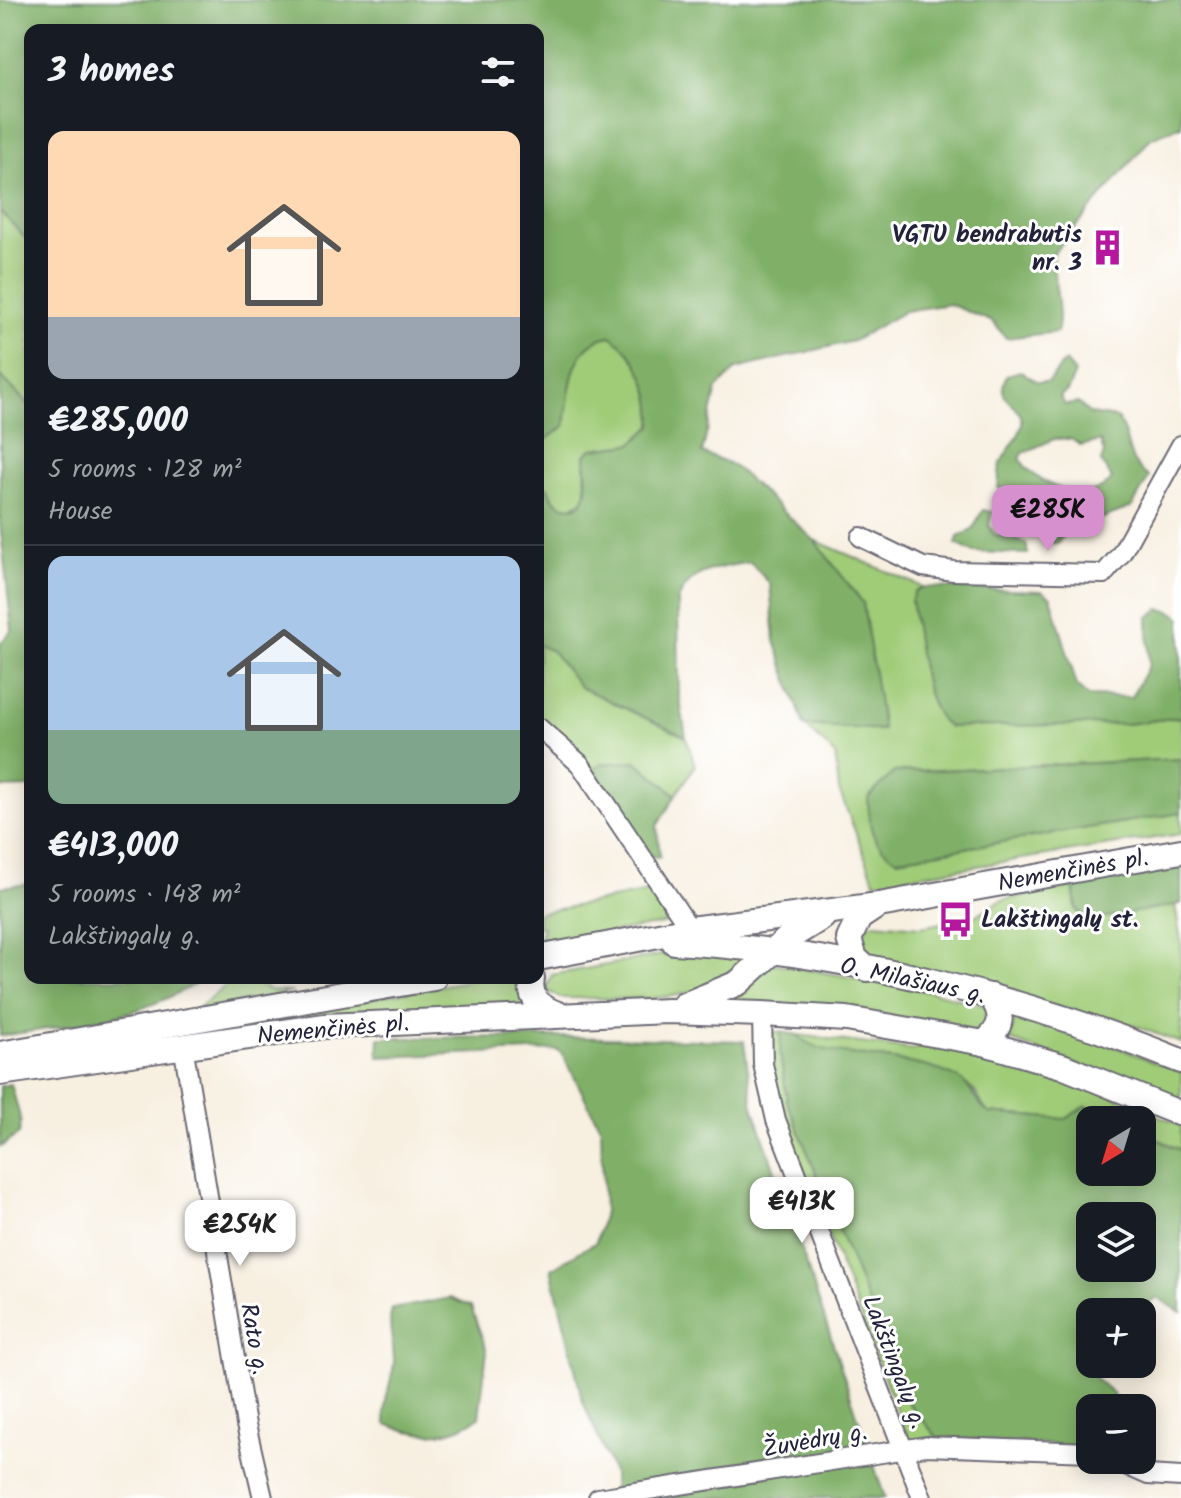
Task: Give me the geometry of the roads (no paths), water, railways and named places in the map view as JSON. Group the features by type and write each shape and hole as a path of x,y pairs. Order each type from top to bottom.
{"main road":[{"name":"Nemenčinės pl.","path":"544,960 690,929 879,905 1181,851"},
{"path":"867,969 855,958 849,939 859,918 879,905"},
{"path":"668,1011 715,996 738,983 771,952 832,911"},
{"name":"O. Milašiaus g.","path":"635,940 771,952 991,996 1086,1025 1181,1061"},
{"name":"Nemenčinės pl.","path":"0,1054 400,984"},
{"path":"532,984 536,1001 564,1016"},
{"path":"984,1043 1001,1022 1000,1009 991,996"},
{"name":"Nemenčinės pl.","path":"0,1073 325,1026 668,1011"},
{"name":"O. Milašiaus g.","path":"668,1011 847,1019 984,1043 1062,1066 1181,1114"}],"street":[{"path":"861,537 923,567 954,571 1104,574 1121,554 1181,445"},
{"path":"544,732 580,764 690,929"},
{"name":"Lakštingalų g.","path":"762,1014 763,1064 776,1120 922,1498"},
{"name":"Rato g.","path":"183,1045 246,1425 263,1498"},
{"name":"Žuvėdrų g.","path":"598,1498 903,1449 940,1446 1076,1451"},
{"path":"1146,1474 1181,1477"}],"place":[{"name":"VGTU bendrabutis nr. 3","path":"1108,248"},
{"name":"Lakštingalų st.","path":"955,919"}]}
